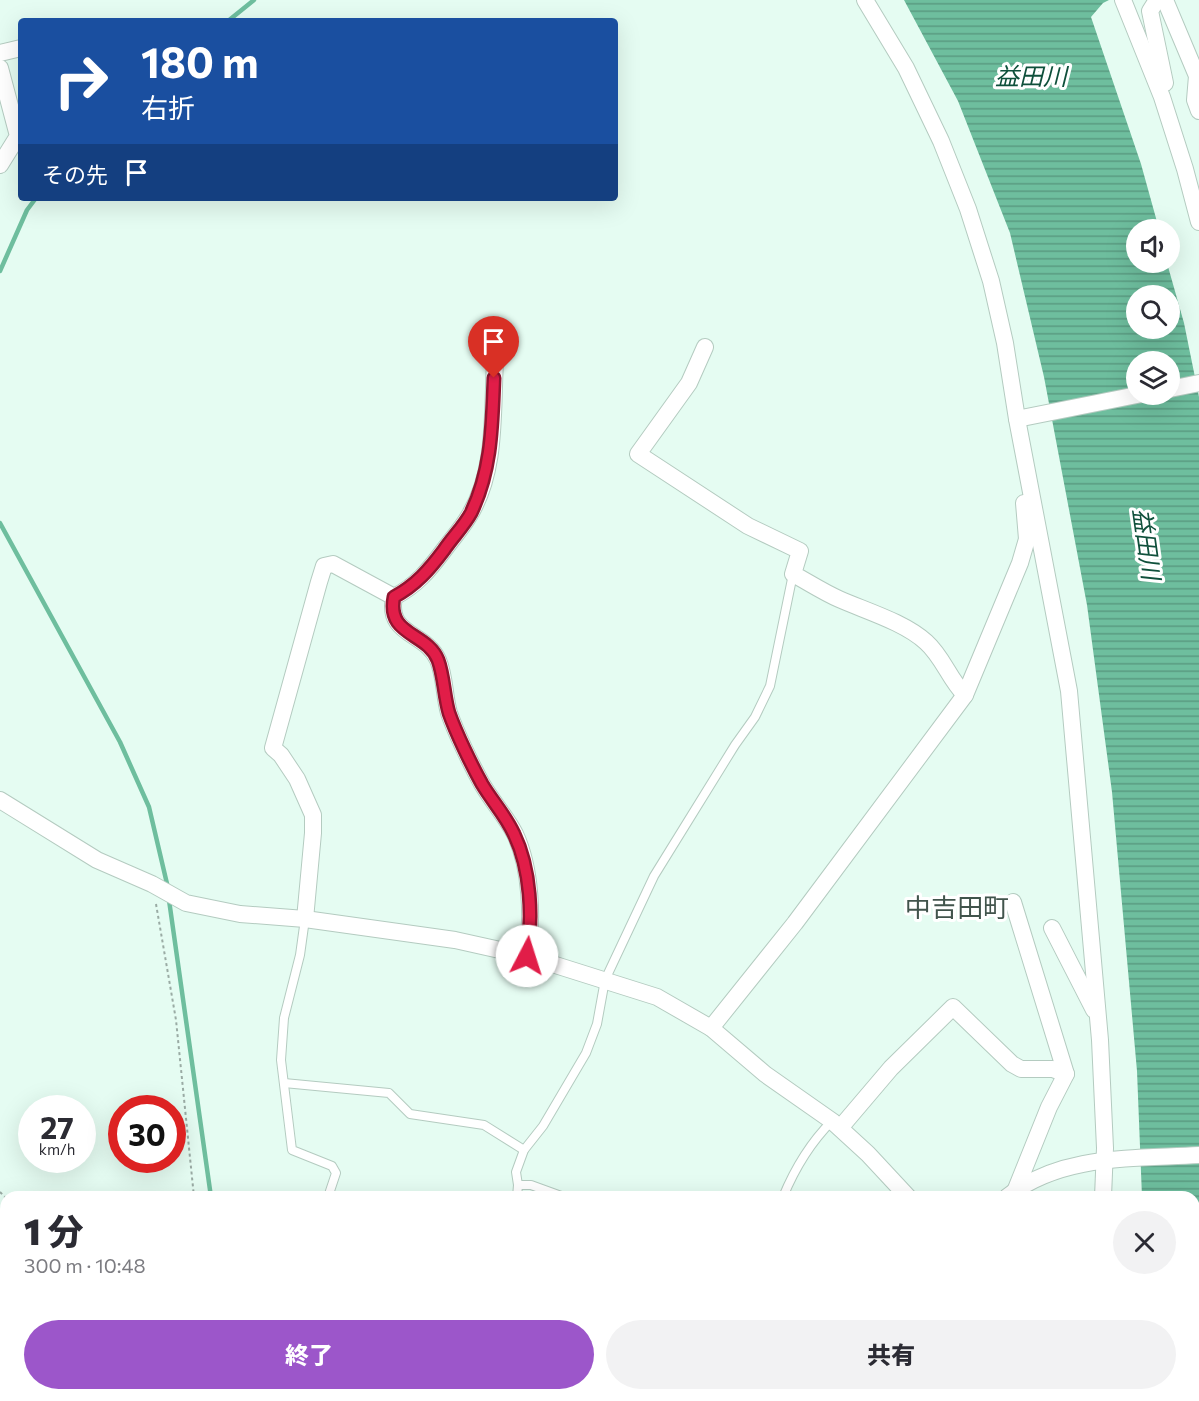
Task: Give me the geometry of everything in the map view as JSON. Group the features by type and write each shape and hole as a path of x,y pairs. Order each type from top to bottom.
{"street":[{"path":"865,0 911,78 941,141 968,209 994,291 1023,418 1025,456 1069,691 1098,1016 1105,1148 1109,1161 1104,1191"},
{"path":"1123,0 1162,97 1199,222"},
{"path":"1157,0 1150,11 1167,93 1162,97"},
{"path":"1165,0 1197,76 1195,100 1199,111"},
{"path":"0,53 18,49"},
{"path":"0,68 18,136 0,165"},
{"path":"705,347 689,383 638,454 748,526 800,551 793,574 837,598 881,616 924,640 934,649 957,687 965,695"},
{"path":"394,597 411,588 434,564 470,515 484,480 491,449 495,362"},
{"path":"1180,387 1199,383"},
{"path":"1023,418 1126,397"},
{"path":"711,1028 795,924 965,695 1028,539 1021,470 1025,456"},
{"path":"305,919 314,833 313,815 297,779 273,748 318,582 324,566 333,564 394,597"},
{"path":"394,597 392,609 396,621 408,633 428,646 438,659 449,714 482,783 515,835 530,891 530,940 527,956"},
{"path":"0,800 97,860 152,884 186,903 240,914 305,919 455,940 527,956 657,997 711,1028 765,1074 836,1124 902,1191"},
{"path":"1012,1191 1066,1074 1013,902"},
{"path":"1052,928 1098,1016"},
{"path":"836,1124 953,1007 1012,1064 1021,1069 1053,1069 1066,1074"},
{"path":"1015,1191 1042,1176 1072,1165 1199,1155"}],"lane":[{"path":"517,1191 516,1172 524,1150 543,1126 586,1053 597,1024 605,980 654,876 755,717 770,686 793,574"},
{"path":"305,919 300,955 284,1018 281,1060 292,1150 332,1166 336,1173 330,1191"},
{"path":"284,1083 389,1093 410,1114 484,1125 524,1150"},
{"path":"786,1191 803,1156 815,1138 836,1124"},
{"path":"518,1185 531,1185 548,1191"}],"path":[{"path":"152,884 176,1020 193,1191"}],"water":[{"name":"益田川","path":"904,0 1109,0 1103,3 1091,17 1141,164 1156,219 1126,219 1126,273 1170,273 1173,285 1126,285 1126,339 1180,339 1180,309 1199,397 1199,1191 1142,1191 1137,1071 1112,792 1087,605 1044,377 1010,233 958,101"}],"waterway":[{"path":"232,18 254,0"},
{"path":"0,271 27,210 34,201"},
{"path":"0,523 120,742 149,807 168,888"},
{"path":"169,900 210,1191"}],"district":[{"name":"中吉田町","path":"957,908"}],"route":[{"path":"494,378 491,449 484,480 470,515 434,564 411,588 394,597 392,609 396,621 408,633 428,646 438,659 449,714 482,783 515,835 530,891 530,940 527,956"}]}
